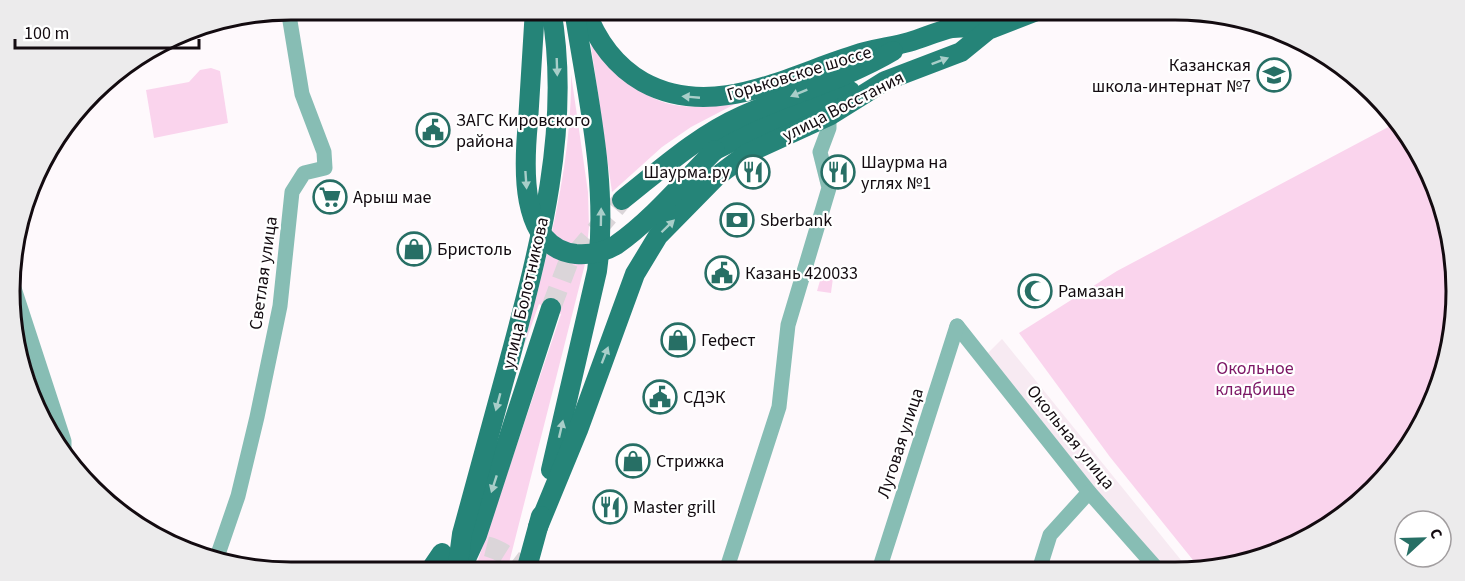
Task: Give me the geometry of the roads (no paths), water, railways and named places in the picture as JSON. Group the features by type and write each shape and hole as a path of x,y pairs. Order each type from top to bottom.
{"main road":[{"path":"534,20 525,178 529,204 538,225 551,244 567,253 589,255 615,245 648,217 715,150 767,124 864,86 885,81"},
{"name":"улица Болотникова","path":"459,562 462,534 539,248 551,174 558,96 557,39 553,20"},
{"path":"528,562 597,271 601,241 602,197 576,20"},
{"name":"Горьковское шоссе","path":"589,20 610,56 633,76 656,89 685,98 719,98 771,85 864,52 909,42"},
{"name":"улица Восстания","path":"538,527 578,430 635,274 658,236 717,177 748,153 829,116 885,81 960,52 984,33 1013,20"},
{"name":"улица Восстания","path":"909,42 951,28 976,30 1000,25"},
{"path":"622,200 700,138 740,116 869,65 909,42"},
{"path":"463,562 477,535 551,308"},
{"path":"436,562 442,553"}],"street":[{"name":"Светлая улица","path":"219,552 238,496 272,351 287,260 292,192 304,173 325,168 324,152 302,94 290,20"},
{"path":"729,562 779,407 788,325 829,188 820,152 829,128 829,116"},
{"path":"20,306 63,437"},
{"name":"Окольная улица","path":"957,326 1089,492 1151,562"},
{"name":"Луговая улица","path":"882,562 957,326"},
{"path":"1042,562 1050,535 1089,492"}],"tunnel":[{"path":"551,308 568,263 622,200"},
{"path":"457,548 467,545 486,546 503,553 516,562"}],"place":[{"name":"Казанская школа-интернат №7","path":"1274,75"},
{"name":"ЗАГС Кировского района","path":"433,130"},
{"name":"Шаурма.ру","path":"753,172"},
{"name":"Шаурма на углях №1","path":"838,172"},
{"name":"Арыш мае","path":"330,197"},
{"name":"Sberbank","path":"737,220"},
{"name":"Бристоль","path":"414,249"},
{"name":"Казань 420033","path":"722,273"},
{"name":"Рамазан","path":"1035,291"},
{"name":"Гефест","path":"678,340"},
{"name":"СДЭК","path":"660,397"},
{"name":"Стрижка","path":"633,461"},
{"name":"Master grill","path":"610,507"}],"park label":[{"name":"Окольное кладбище","path":"1255,378"}]}
